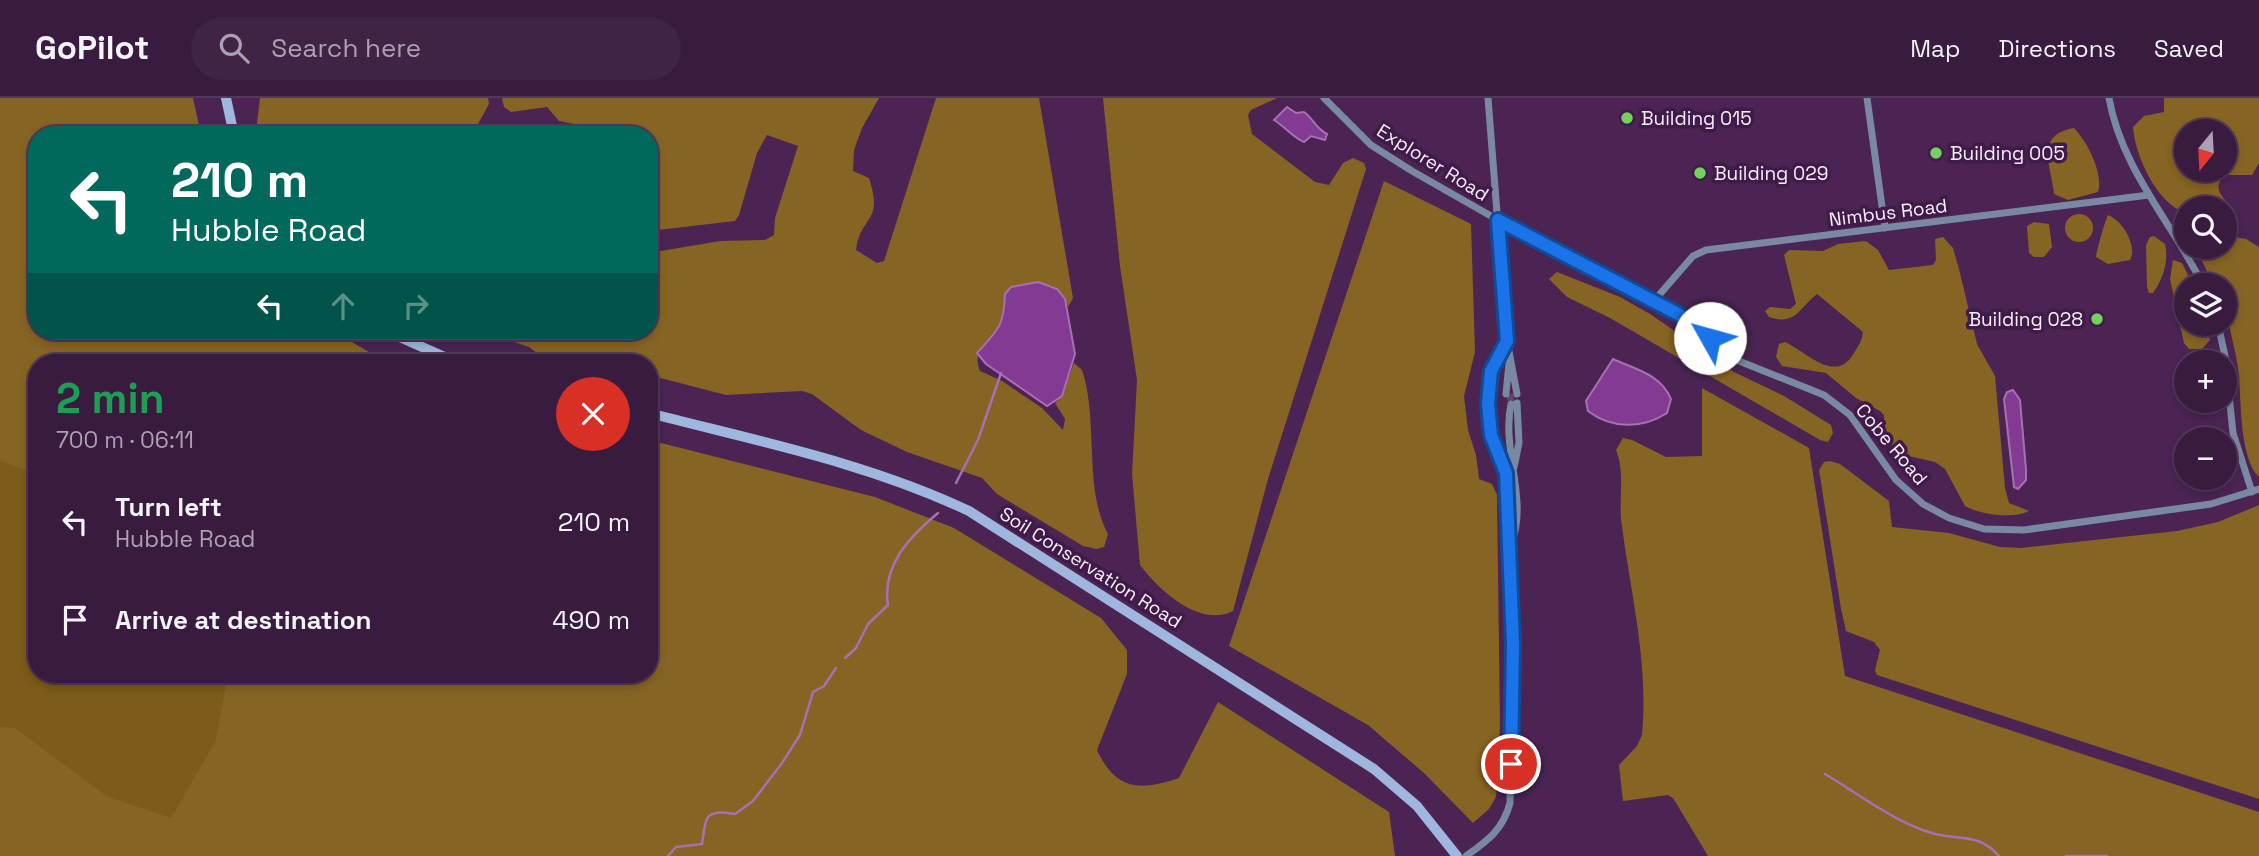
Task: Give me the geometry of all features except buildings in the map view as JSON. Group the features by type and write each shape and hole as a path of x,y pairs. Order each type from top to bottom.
{"main road":[{"path":"226,98 232,126"},
{"path":"406,340 438,354"},
{"name":"Soil Conservation Road","path":"658,415 863,468 969,511 1374,769 1417,806 1457,856"}],"street":[{"name":"Explorer Road","path":"1325,98 1371,145 1498,220"},
{"path":"1488,98 1509,361 1511,394 1507,373 1509,361"},
{"path":"1867,98 1885,228"},
{"path":"2109,98 2119,136 2148,195 2176,236 2196,273"},
{"name":"Nimbus Road","path":"1653,302 1693,256 1706,250 2148,195"},
{"name":"Cobe Road","path":"1498,220 1692,322 1739,362 1810,388 1837,404 1910,493 1935,511 1964,524 1984,529 2024,530 2211,504 2255,491"},
{"path":"2221,336 2233,433 2255,491"},
{"path":"1466,856 1502,826 1510,803 1513,644 1506,473 1491,435 1488,404 1491,371 1507,341"},
{"path":"1509,548 1519,521 1513,474 1508,417 1511,404 1519,443 1513,474"}],"shaded area":[{"path":"0,98 28,126 28,340 37,340 37,354 28,354 28,683 409,683 306,856 0,856"},
{"path":"0,98 193,98 199,126 28,126 28,340 348,340 372,354 28,354 28,471 0,461"},
{"path":"260,98 488,98 489,104 477,126 258,126"},
{"path":"502,98 879,98 862,128 854,150 853,171 869,178 874,204 856,250 877,263 884,261 936,98 1039,98 1073,298 1068,307 1065,299 1005,294 1005,312 1001,325 981,349 978,362 980,371 1002,381 1042,408 1063,430 1065,419 1055,403 1062,396 1074,363 1082,370 1090,410 1096,496 1100,516 1108,534 1104,547 1097,549 1083,546 997,494 982,478 907,452 861,430 812,394 802,391 726,395 658,377 658,354 538,354 529,347 508,340 658,340 658,251 720,241 765,240 774,235 775,218 798,146 767,135 757,153 735,221 658,230 658,126 575,126 559,121 547,107 511,112 504,107"},
{"path":"1103,98 1277,98 1251,110 1248,115 1252,134 1315,182 1329,185 1343,163 1353,158 1364,163 1366,169 1268,479 1233,611 1220,615 1194,611 1181,604 1140,565 1132,474 1137,380 1120,266"},
{"path":"2164,98 2259,98 2259,163 2252,175 2237,175 2237,119 2174,119 2174,182 2220,182 2222,196 2174,196 2174,207 2149,178 2138,151 2133,127 2144,116 2164,112"},
{"path":"1287,107 1296,113 1307,114 1327,134 1325,140 1311,136 1304,142 1274,120"},
{"path":"2074,128 2093,158 2099,185 2098,192 2068,200 2054,194 2048,153 2049,144 2054,137"},
{"path":"1384,181 1471,224 1475,352 1464,396 1468,430 1476,455 1479,479 1492,484 1497,495 1500,723 1496,797 1489,809 1473,823 1424,773 1368,725 1229,646"},
{"path":"2079,214 2089,218 2093,228 2089,238 2079,242 2069,238 2065,228 2069,218"},
{"path":"2108,215 2118,222 2127,234 2132,248 2130,260 2108,264 2096,257"},
{"path":"2034,222 2049,224 2052,247 2044,257 2034,257 2029,253 2027,226"},
{"path":"2154,236 2165,244 2166,257 2160,282 2153,293 2149,293 2146,245 2150,237"},
{"path":"1943,237 1953,248 1977,344 1995,376 2005,488 2009,503 2029,511 2023,513 1997,515 1965,506 1945,469 1935,462 1904,455 1893,447 1885,434 1884,415 1880,411 1856,398 1826,373 1782,366 1776,357 1779,344 1785,342 1828,366 1845,364 1860,342 1863,332 1817,294 1791,317 1769,317 1765,311 1770,307 1790,309 1796,304 1784,255 1789,250 1823,251 1838,244 1866,241 1878,250 1889,270 1933,265 1936,260 1935,239"},
{"path":"2237,237 2246,239 2259,247 2259,477 2248,458 2245,444 2237,350 2234,350 2231,336 2237,336 2237,273 2208,273 2201,259 2237,259"},
{"path":"2173,260 2182,263 2187,273 2174,273 2174,297 2170,279"},
{"path":"1557,272 1620,297 1650,314 1734,372 1784,396 1831,425 1833,433 1828,442 1820,440 1610,318 1567,297 1549,279"},
{"path":"1038,282 1057,289 1065,299 1075,354 1062,396 1047,406 986,364 977,353 998,327 1005,294 1011,287"},
{"path":"2182,336 2210,336 2210,340 2202,349 2189,349"},
{"path":"1613,359 1646,373 1661,384 1671,399 1667,413 1648,422 1627,425 1607,421 1588,411 1586,401"},
{"path":"1702,388 1809,448 1845,676 2259,812 2259,856 1708,856 1673,798 1668,795 1623,801 1619,765 1637,746 1642,735 1643,681 1638,627 1621,519 1621,475 1616,450 1623,438 1666,457 1702,456"},
{"path":"2013,390 2020,400 2026,470 2026,480 2018,489 2014,487 2004,399 2007,392"},
{"path":"658,442 875,497 954,528 1101,618 1127,650 1127,674 1097,750 1112,774 1130,784 1141,786 1179,778 1218,702 1389,812 1395,856 0,856 0,727 15,728 108,797 171,818 216,740 226,683 658,683"},
{"path":"1824,462 1840,464 1889,501 1892,527 1949,533 2000,547 2021,548 2177,531 2218,522 2259,505 2259,799 1877,675 1875,670 1880,650 1874,642 1846,631 1841,609 1819,470"}],"waterway":[{"path":"956,483 978,440 1001,373"},
{"path":"845,658 856,648 868,624 888,605 889,578 893,565 907,543 938,513"},
{"path":"668,856 676,847 702,844 706,822 712,814 735,814 753,801 800,735 813,692 824,686 836,668"},
{"path":"1825,774 1883,811 1915,827 1931,833 1975,840 1987,845 1999,856"},
{"path":"2066,856 2107,856"}],"tunnel":[{"path":"1510,394 1511,404"}],"place":[{"name":"Building 015","path":"1627,118"},
{"name":"Building 005","path":"1936,153"},
{"name":"Building 029","path":"1700,173"},
{"name":"Building 028","path":"2097,319"}],"route":[{"path":"1511,764 1513,644 1506,473 1491,435 1488,404 1491,371 1507,341 1498,220 1573,262 1678,314 1710,338"}]}
